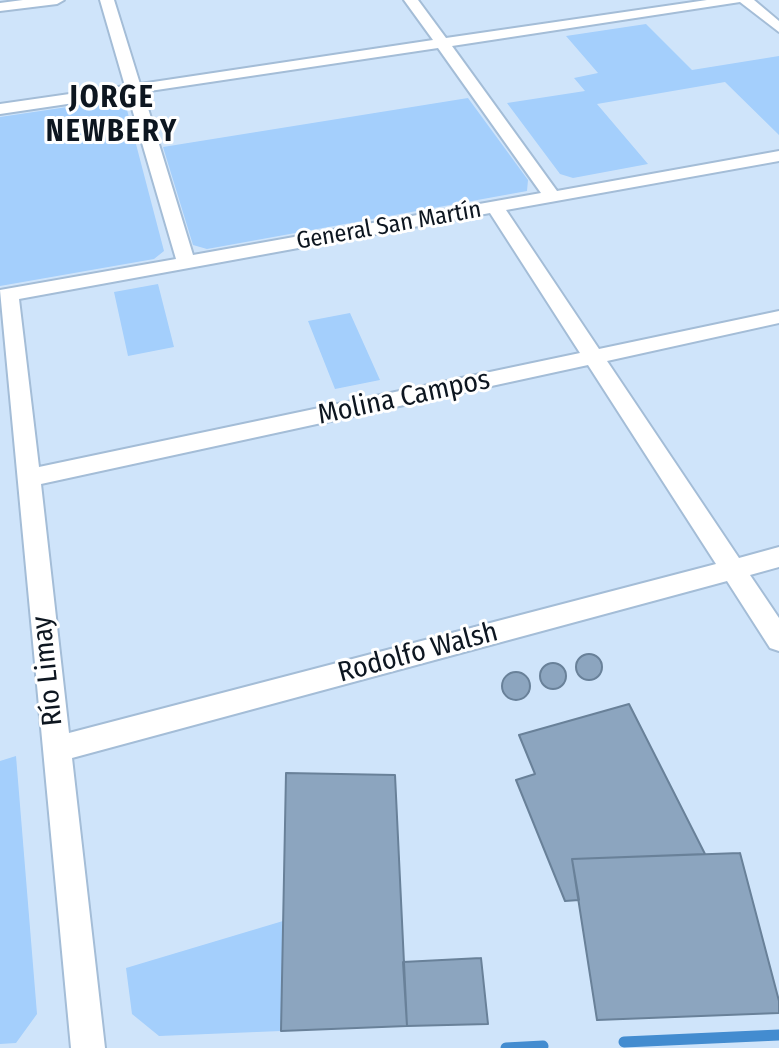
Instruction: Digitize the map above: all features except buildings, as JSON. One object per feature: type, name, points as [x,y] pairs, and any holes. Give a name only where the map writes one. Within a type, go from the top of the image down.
[{"type":"street","points":[[0,7],[57,0]]},
{"type":"street","points":[[107,0],[186,262]]},
{"type":"street","points":[[411,0],[552,196]]},
{"type":"street","points":[[0,109],[735,0]]},
{"type":"street","points":[[746,0],[779,28]]},
{"type":"street","name":"General San Martín","points":[[5,295],[779,156]]},
{"type":"street","points":[[495,207],[779,640]]},
{"type":"street","name":"Río Limay","points":[[5,295],[28,478],[88,1048]]},
{"type":"street","name":"Molina Campos","points":[[28,478],[779,317]]},
{"type":"street","name":"Rodolfo Walsh","points":[[56,749],[779,557]]},
{"type":"shaded area","points":[[646,24],[692,70],[779,56],[779,135],[725,82],[597,104],[648,164],[573,178],[560,174],[507,103],[585,91],[574,78],[598,73],[566,36]]},
{"type":"shaded area","points":[[468,98],[528,180],[527,191],[207,249],[193,245],[163,147]]},
{"type":"shaded area","points":[[119,101],[126,106],[164,251],[154,259],[0,286],[0,117]]},
{"type":"shaded area","points":[[158,284],[174,347],[128,356],[114,292]]},
{"type":"shaded area","points":[[350,313],[380,380],[335,389],[308,321]]},
{"type":"shaded area","points":[[16,756],[37,1014],[16,1043],[0,1044],[0,761]]},
{"type":"shaded area","points":[[283,921],[281,1031],[159,1036],[132,1014],[126,968]]},
{"type":"waterway","points":[[624,1042],[779,1035]]},
{"type":"waterway","points":[[506,1048],[543,1046]]},
{"type":"district","name":"JORGE NEWBERY","points":[[112,116]]}]
